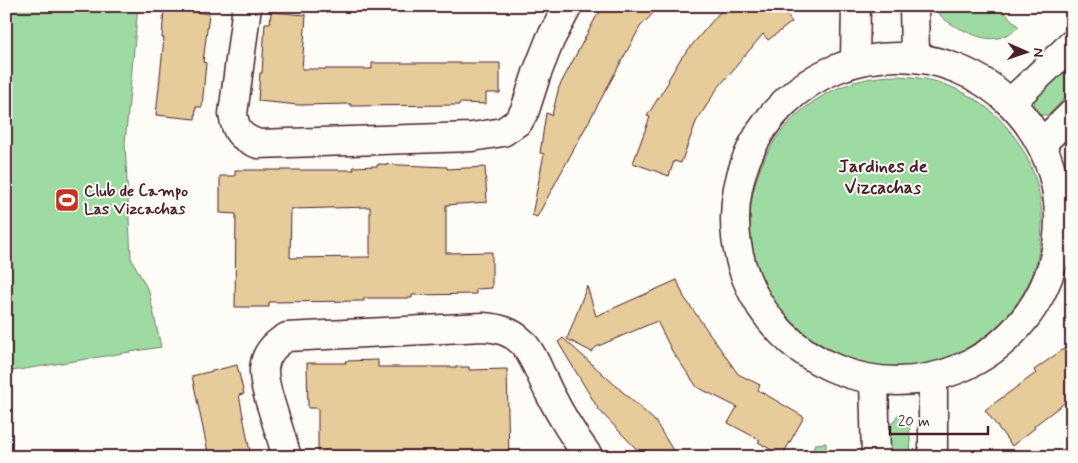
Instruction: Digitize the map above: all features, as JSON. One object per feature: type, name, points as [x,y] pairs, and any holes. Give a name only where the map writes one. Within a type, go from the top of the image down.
[{"type":"street","points":[[247,6],[233,114],[235,128],[244,138],[258,144],[472,137],[503,132],[519,121],[525,110],[550,40],[568,6]]},
{"type":"street","points":[[855,58],[856,6]]},
{"type":"street","points":[[914,6],[915,56]]},
{"type":"street","points":[[1011,102],[1072,44]]},
{"type":"street","points":[[884,55],[915,56],[971,73],[1011,102],[1042,144],[1058,190],[1059,240],[1045,288],[1017,330],[979,361],[932,379],[874,381],[819,363],[775,327],[745,278],[734,221],[744,164],[772,114],[816,78],[834,66],[855,58],[884,55]]},
{"type":"street","points":[[1042,144],[1072,114]]},
{"type":"street","points":[[287,457],[264,380],[264,364],[269,351],[277,342],[287,337],[483,327],[498,328],[511,333],[523,343],[532,356],[550,395],[574,436],[589,457]]},
{"type":"street","points":[[932,379],[933,457]]},
{"type":"street","points":[[874,381],[876,457]]},
{"type":"green space","name":"Club de Campo Las Vizcachas","points":[[6,6],[138,6],[125,143],[131,258],[149,292],[161,347],[6,372]]},
{"type":"green space","points":[[939,6],[998,6],[1019,27],[1005,36],[992,39],[985,38],[971,34],[945,20],[940,15]]},
{"type":"green space","points":[[1072,61],[1072,90],[1049,115],[1039,115],[1035,110],[1034,99]]},
{"type":"green space","points":[[896,76],[924,79],[952,87],[977,101],[999,119],[1017,141],[1031,166],[1039,194],[1042,222],[1039,250],[1031,278],[1017,303],[999,325],[977,343],[952,357],[924,365],[896,368],[868,365],[840,357],[815,343],[793,325],[775,303],[761,278],[753,250],[750,222],[753,194],[761,166],[775,141],[793,119],[815,101],[840,87],[868,79]]},
{"type":"green space","points":[[899,413],[909,421],[911,457],[891,457],[890,427]]},
{"type":"green space","points":[[826,443],[826,457],[810,457],[815,444]]},
{"type":"building","points":[[606,6],[660,6],[640,27],[537,217],[532,215],[544,154],[540,153],[546,113],[552,115],[559,87],[596,17]]},
{"type":"building","points":[[725,6],[787,6],[784,11],[792,22],[768,40],[763,34],[717,89],[696,122],[681,163],[674,161],[669,176],[633,163],[650,117],[647,116],[668,80],[681,58]]},
{"type":"building","points":[[164,8],[209,14],[203,62],[206,63],[202,107],[196,107],[195,119],[156,115],[164,38],[162,38]]},
{"type":"building","points":[[271,12],[306,15],[302,69],[372,69],[372,63],[500,63],[500,93],[486,93],[486,104],[459,103],[459,105],[299,105],[258,101],[265,23],[270,23]]},
{"type":"building","points":[[378,164],[447,167],[447,169],[485,167],[487,202],[446,205],[446,253],[492,252],[492,288],[476,289],[476,294],[412,295],[412,298],[364,298],[364,301],[269,302],[269,307],[235,307],[236,214],[220,213],[220,176],[235,176],[235,170],[354,170],[353,167],[378,166]],"holes":[[[370,207],[370,257],[290,258],[291,209]]]},
{"type":"building","points":[[677,280],[684,297],[738,374],[760,385],[758,390],[804,417],[782,456],[758,442],[760,440],[728,423],[737,407],[697,387],[672,351],[657,321],[596,347],[592,352],[567,339],[587,286],[596,316]]},
{"type":"building","points":[[563,338],[655,421],[677,457],[644,457],[599,410],[558,342]]},
{"type":"building","points":[[1072,343],[1072,397],[1034,426],[1035,428],[1012,446],[985,410],[1036,373],[1034,370]]},
{"type":"building","points":[[378,360],[378,367],[469,367],[469,370],[507,369],[509,457],[318,457],[318,408],[308,408],[307,363],[346,363],[345,361]]},
{"type":"building","points":[[237,365],[244,394],[239,395],[251,457],[209,457],[192,376]]},
{"type":"place","name":"Club de Campo Las Vizcachas","points":[[67,200]]},
{"type":"district","name":"Jardines de Vizcachas","points":[[883,177]]}]
